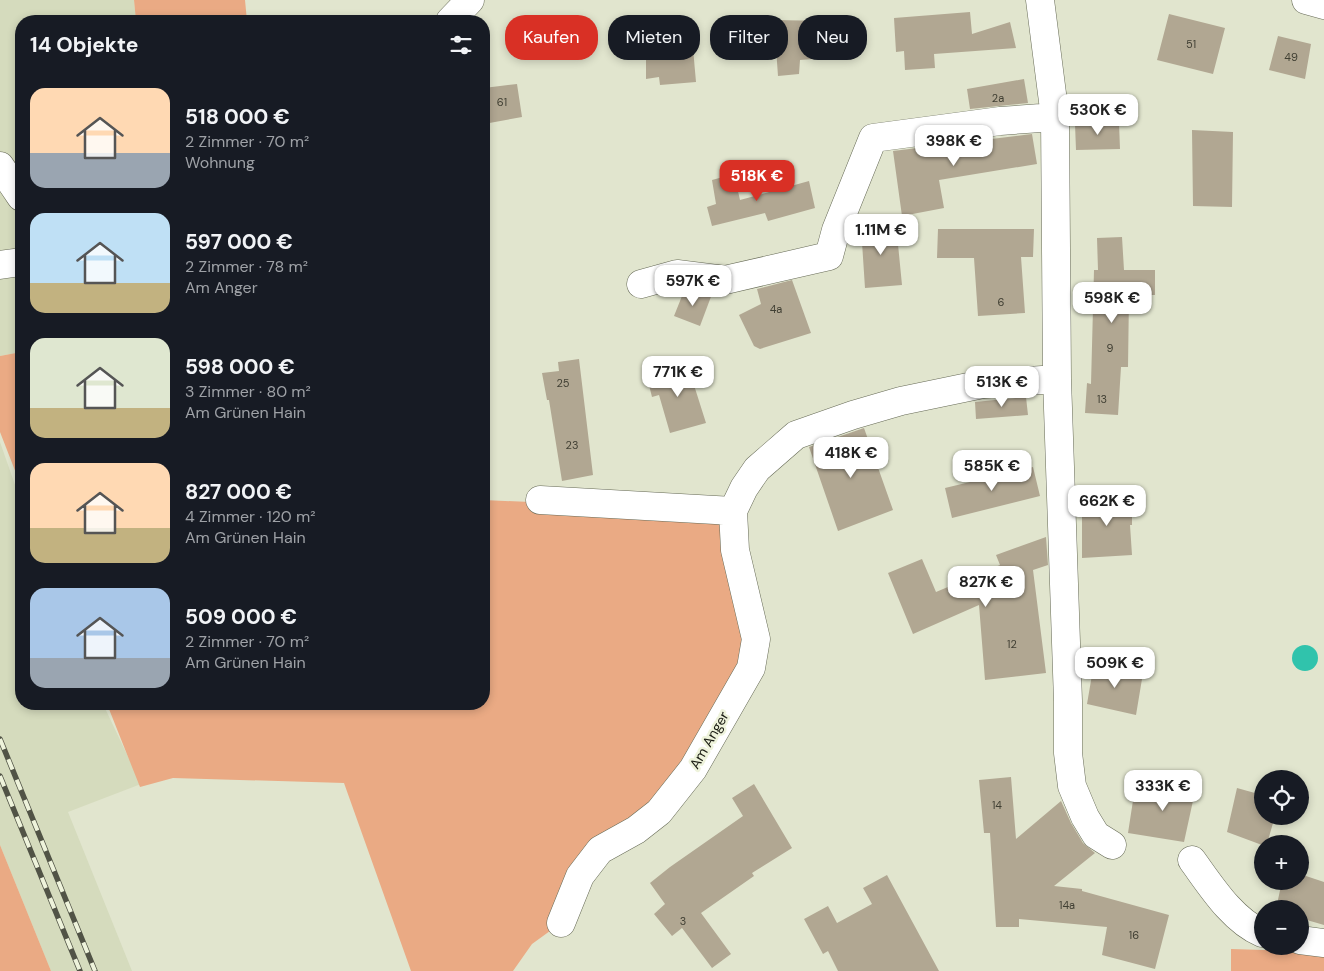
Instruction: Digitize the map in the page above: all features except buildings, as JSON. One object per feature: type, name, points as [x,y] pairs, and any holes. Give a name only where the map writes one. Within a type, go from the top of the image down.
[{"type":"street","points":[[456,15],[470,0]]},
{"type":"street","points":[[1040,0],[1055,117],[1057,379],[1068,701],[1068,753],[1072,786],[1096,835],[1112,844]]},
{"type":"street","points":[[1306,0],[1324,5]]},
{"type":"street","points":[[641,284],[677,274],[725,280],[829,256],[836,230],[873,138],[1000,121],[1055,117]]},
{"type":"street","points":[[0,166],[15,188]]},
{"type":"street","points":[[0,265],[15,263]]},
{"type":"street","name":"Am Anger","points":[[561,923],[580,876],[600,850],[636,830],[659,812],[693,769],[751,668],[756,640],[736,550],[733,511],[744,488],[757,469],[796,435],[853,415],[937,393],[983,384],[1057,379]]},
{"type":"street","points":[[540,500],[733,511]]},
{"type":"street","points":[[1192,860],[1224,902],[1244,923],[1254,929]]},
{"type":"street","points":[[1309,941],[1324,943]]},
{"type":"shaded area","points":[[0,0],[134,0],[135,15],[15,15],[15,353],[0,356]]},
{"type":"shaded area","points":[[134,0],[245,0],[246,15],[135,15]]},
{"type":"shaded area","points":[[15,353],[15,471],[0,432],[0,356]]},
{"type":"shaded area","points":[[0,442],[15,485],[15,710],[106,710],[141,784],[68,812],[132,971],[51,971],[0,845]]},
{"type":"shaded area","points":[[490,500],[733,511],[745,624],[742,665],[693,769],[600,850],[561,923],[532,944],[513,971],[411,971],[344,783],[173,778],[140,787],[109,710],[490,710]]},
{"type":"shaded area","points":[[0,845],[51,971],[0,971]]},
{"type":"shaded area","points":[[1231,949],[1254,950],[1254,955],[1309,955],[1309,952],[1324,952],[1324,971],[1231,971]]},
{"type":"water","points":[[1305,645],[1314,649],[1318,658],[1314,667],[1305,671],[1296,667],[1292,658],[1296,649]]},
{"type":"railway","points":[[0,739],[95,971]]},
{"type":"railway","points":[[0,776],[80,971]]}]
